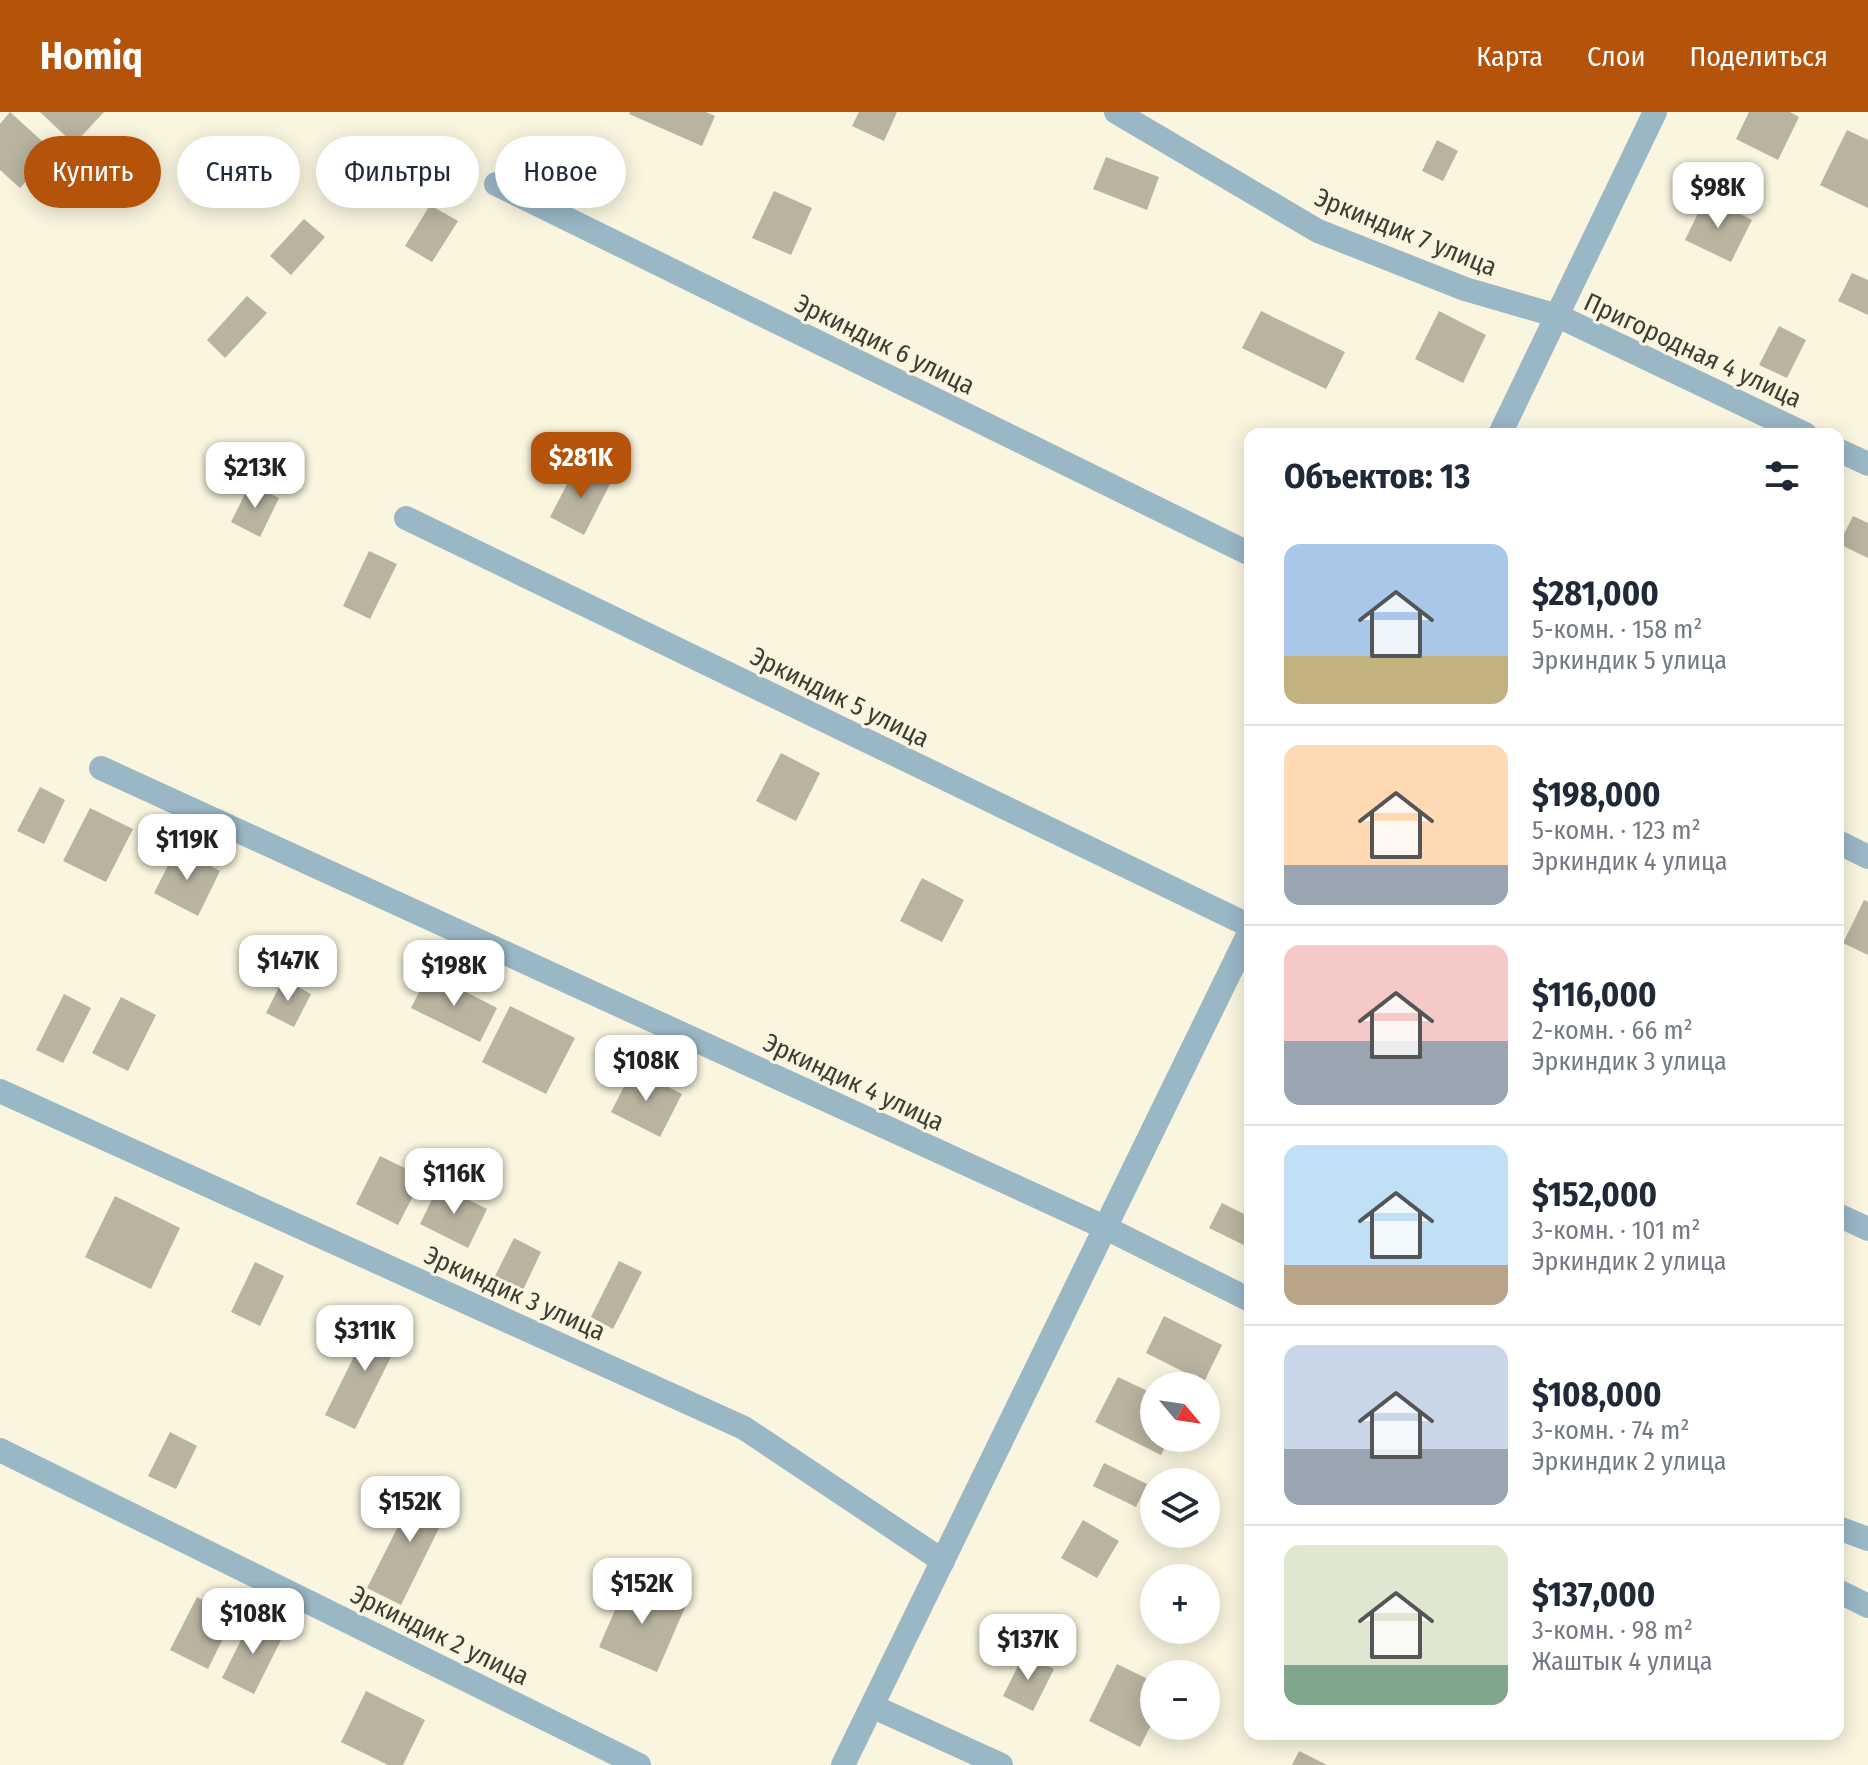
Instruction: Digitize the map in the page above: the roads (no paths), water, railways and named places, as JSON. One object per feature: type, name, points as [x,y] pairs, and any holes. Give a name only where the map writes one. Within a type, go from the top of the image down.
[{"type":"street","name":"Эркиндик 7 улица","points":[[1116,112],[1318,231],[1465,289],[1558,316]]},
{"type":"street","points":[[1503,428],[1655,112]]},
{"type":"street","name":"Эркиндик 6 улица","points":[[545,208],[1244,551]]},
{"type":"street","name":"Пригородная 4 улица","points":[[1558,316],[1792,428]]},
{"type":"street","points":[[1844,453],[1868,464]]},
{"type":"street","name":"Эркиндик 5 улица","points":[[406,518],[1244,926]]},
{"type":"street","name":"Эркиндик 4 улица","points":[[101,768],[1104,1227],[1244,1297]]},
{"type":"street","points":[[1844,845],[1868,857]]},
{"type":"street","points":[[843,1765],[874,1707],[1244,941]]},
{"type":"street","name":"Эркиндик 3 улица","points":[[0,1091],[744,1428],[943,1561]]},
{"type":"street","points":[[1844,1218],[1868,1229]]},
{"type":"street","name":"Эркиндик 2 улица","points":[[0,1450],[639,1765]]},
{"type":"street","points":[[1844,1530],[1868,1539]]},
{"type":"street","points":[[1844,1594],[1868,1606]]},
{"type":"street","points":[[874,1707],[1001,1765]]}]
